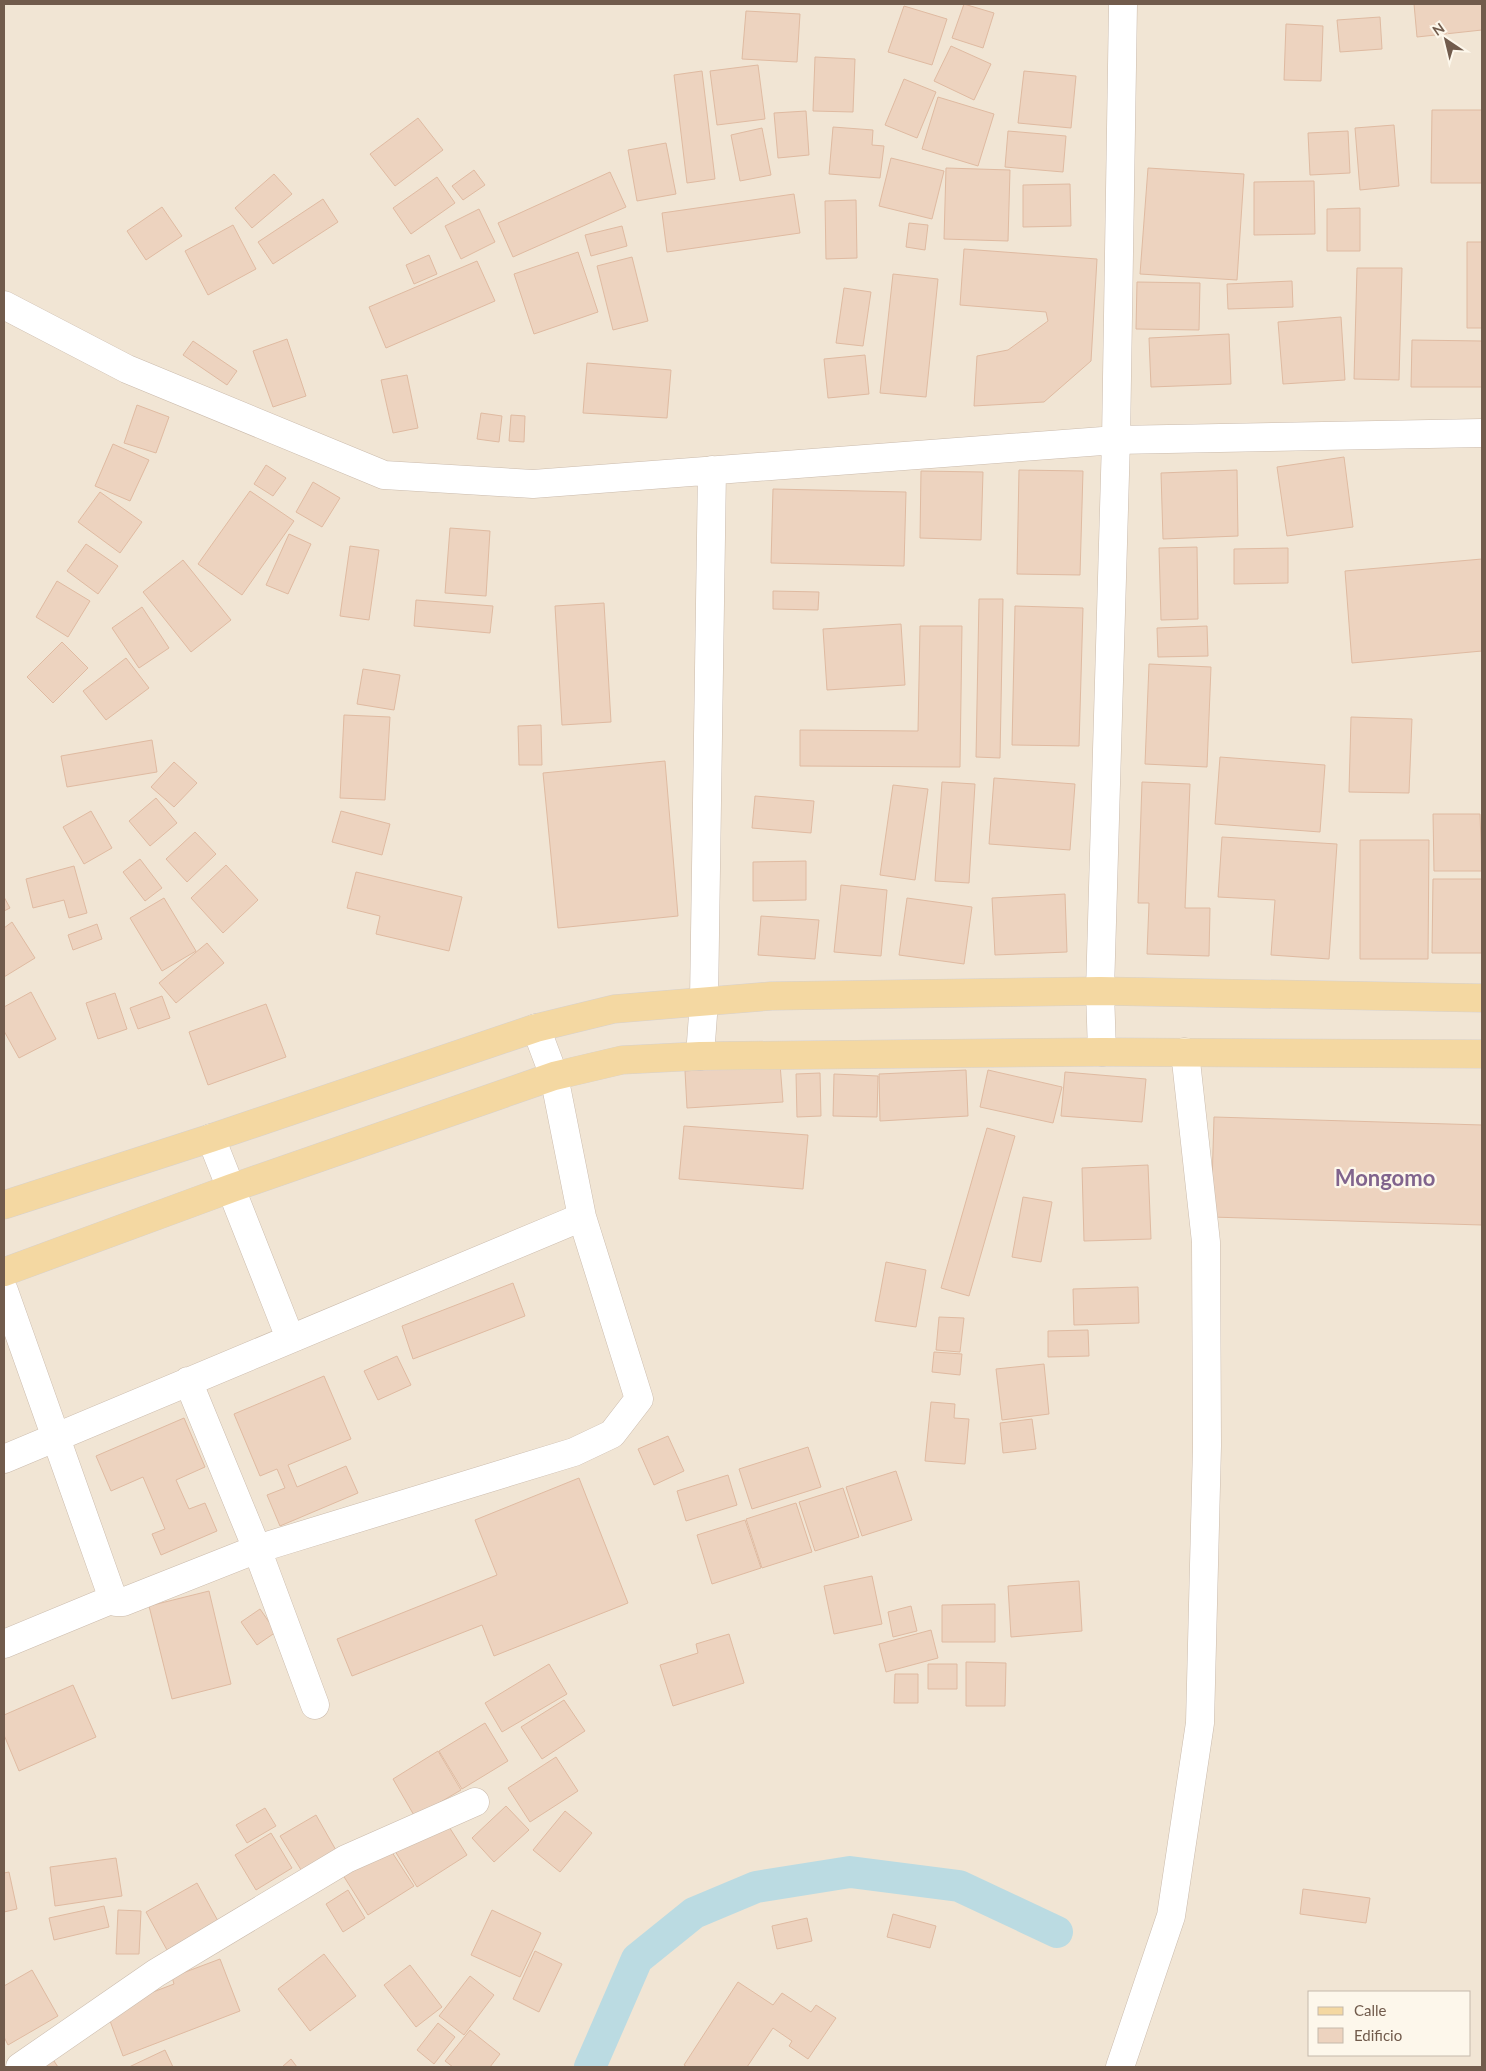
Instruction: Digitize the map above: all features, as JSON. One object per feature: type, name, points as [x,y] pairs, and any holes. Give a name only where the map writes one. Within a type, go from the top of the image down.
[{"type":"main road","points":[[4,1205],[212,1138],[536,1028],[614,1009],[771,996],[1100,990],[1482,998]]},
{"type":"main road","points":[[4,1272],[232,1188],[554,1076],[622,1060],[700,1056],[1102,1052],[1482,1054]]},
{"type":"street","points":[[1102,1052],[1100,990],[1116,440],[1123,4]]},
{"type":"street","points":[[4,305],[127,369],[384,475],[532,484],[1116,440],[1482,433]]},
{"type":"street","points":[[700,1056],[704,1001],[712,470]]},
{"type":"street","points":[[4,1291],[113,1599],[116,1602],[123,1602],[257,1549],[574,1452],[612,1434],[639,1399],[582,1217],[554,1076],[536,1028]]},
{"type":"street","points":[[1120,2067],[1171,1916],[1200,1724],[1207,1446],[1206,1242],[1185,1052]]},
{"type":"street","points":[[212,1138],[290,1338]]},
{"type":"street","points":[[4,1459],[582,1217]]},
{"type":"street","points":[[188,1381],[257,1549],[316,1705]]},
{"type":"street","points":[[4,1644],[113,1599]]},
{"type":"street","points":[[20,2067],[156,1974],[346,1859],[475,1802]]},
{"type":"shaded area","points":[[4,4],[1482,4],[1482,2067],[4,2067]]},
{"type":"building","points":[[964,4],[994,13],[983,48],[952,38]]},
{"type":"building","points":[[1414,4],[1482,4],[1482,30],[1417,37]]},
{"type":"building","points":[[904,6],[947,19],[932,65],[888,52]]},
{"type":"building","points":[[746,11],[800,14],[797,62],[742,59]]},
{"type":"building","points":[[1380,17],[1382,49],[1340,52],[1337,20]]},
{"type":"building","points":[[1286,24],[1323,26],[1321,81],[1284,80]]},
{"type":"building","points":[[951,46],[991,64],[974,100],[934,81]]},
{"type":"building","points":[[815,57],[855,59],[853,112],[813,111]]},
{"type":"building","points":[[758,65],[765,119],[717,125],[710,71]]},
{"type":"building","points":[[702,71],[715,179],[687,183],[674,75]]},
{"type":"building","points":[[1024,71],[1076,76],[1071,128],[1018,123]]},
{"type":"building","points":[[904,79],[936,92],[917,138],[885,125]]},
{"type":"building","points":[[938,97],[994,114],[978,166],[922,149]]},
{"type":"building","points":[[1432,110],[1482,110],[1482,183],[1431,183]]},
{"type":"building","points":[[806,111],[809,155],[778,158],[774,113]]},
{"type":"building","points":[[418,118],[443,150],[395,186],[370,154]]},
{"type":"building","points":[[1394,125],[1399,186],[1360,190],[1355,128]]},
{"type":"building","points":[[833,127],[873,130],[872,145],[884,146],[880,178],[829,174]]},
{"type":"building","points":[[762,128],[771,175],[740,181],[731,135]]},
{"type":"building","points":[[1008,131],[1066,136],[1063,172],[1005,167]]},
{"type":"building","points":[[1348,131],[1350,173],[1310,175],[1308,133]]},
{"type":"building","points":[[666,143],[676,194],[637,201],[628,150]]},
{"type":"building","points":[[891,158],[944,171],[932,219],[879,206]]},
{"type":"building","points":[[946,168],[1010,170],[1008,241],[944,239]]},
{"type":"building","points":[[1148,168],[1244,174],[1237,280],[1140,274]]},
{"type":"building","points":[[474,170],[485,185],[463,200],[452,186]]},
{"type":"building","points":[[610,172],[626,207],[513,257],[498,223]]},
{"type":"building","points":[[274,174],[292,194],[252,228],[235,208]]},
{"type":"building","points":[[437,177],[455,203],[411,234],[393,208]]},
{"type":"building","points":[[1314,181],[1315,234],[1254,235],[1254,182]]},
{"type":"building","points":[[1070,184],[1071,226],[1023,227],[1023,185]]},
{"type":"building","points":[[794,194],[800,233],[667,252],[662,213]]},
{"type":"building","points":[[323,199],[338,222],[273,264],[258,242]]},
{"type":"building","points":[[856,200],[857,258],[826,259],[825,201]]},
{"type":"building","points":[[162,207],[182,236],[146,260],[127,231]]},
{"type":"building","points":[[1360,208],[1360,251],[1327,251],[1327,209]]},
{"type":"building","points":[[479,209],[495,242],[461,259],[445,226]]},
{"type":"building","points":[[909,223],[928,225],[925,250],[906,247]]},
{"type":"building","points":[[233,225],[256,269],[208,295],[185,251]]},
{"type":"building","points":[[622,226],[627,246],[591,256],[585,235]]},
{"type":"building","points":[[1467,242],[1482,242],[1482,328],[1467,328]]},
{"type":"building","points":[[964,249],[1097,259],[1091,361],[1044,402],[974,406],[977,356],[1008,350],[1048,321],[1046,312],[960,305]]},
{"type":"building","points":[[578,252],[598,312],[534,334],[514,274]]},
{"type":"building","points":[[429,255],[437,274],[414,284],[406,265]]},
{"type":"building","points":[[632,257],[648,321],[613,330],[597,266]]},
{"type":"building","points":[[477,261],[495,301],[386,348],[369,307]]},
{"type":"building","points":[[1357,268],[1402,268],[1399,380],[1354,379]]},
{"type":"building","points":[[893,274],[938,279],[926,397],[880,393]]},
{"type":"building","points":[[1292,281],[1293,307],[1228,309],[1227,284]]},
{"type":"building","points":[[1137,282],[1200,283],[1199,330],[1136,329]]},
{"type":"building","points":[[844,288],[871,292],[863,346],[836,343]]},
{"type":"building","points":[[1341,317],[1345,380],[1283,384],[1278,322]]},
{"type":"building","points":[[1229,334],[1231,384],[1151,387],[1149,338]]},
{"type":"building","points":[[287,339],[306,396],[273,407],[253,351]]},
{"type":"building","points":[[1412,340],[1482,341],[1482,387],[1411,387]]},
{"type":"building","points":[[193,341],[237,371],[227,385],[183,355]]},
{"type":"building","points":[[865,355],[869,394],[828,398],[824,359]]},
{"type":"building","points":[[587,363],[671,370],[667,418],[583,413]]},
{"type":"building","points":[[407,375],[418,428],[393,433],[381,380]]},
{"type":"building","points":[[137,405],[169,417],[156,453],[124,443]]},
{"type":"building","points":[[481,413],[502,416],[499,442],[477,439]]},
{"type":"building","points":[[511,415],[525,416],[524,442],[509,441]]},
{"type":"building","points":[[113,444],[149,460],[130,501],[95,486]]},
{"type":"building","points":[[1344,457],[1353,527],[1287,536],[1277,467]]},
{"type":"building","points":[[266,465],[286,478],[273,496],[254,484]]},
{"type":"building","points":[[1019,470],[1083,471],[1080,575],[1017,574]]},
{"type":"building","points":[[1237,470],[1238,536],[1163,539],[1161,473]]},
{"type":"building","points":[[921,471],[983,472],[981,540],[920,538]]},
{"type":"building","points":[[313,482],[340,498],[322,527],[296,512]]},
{"type":"building","points":[[773,489],[906,492],[904,566],[771,563]]},
{"type":"building","points":[[250,491],[294,521],[242,595],[198,564]]},
{"type":"building","points":[[100,492],[142,522],[120,553],[78,522]]},
{"type":"building","points":[[450,528],[490,531],[486,596],[445,593]]},
{"type":"building","points":[[289,534],[311,544],[288,594],[266,585]]},
{"type":"building","points":[[86,544],[118,566],[98,594],[67,571]]},
{"type":"building","points":[[350,546],[379,550],[369,620],[340,616]]},
{"type":"building","points":[[1197,547],[1198,619],[1161,620],[1159,548]]},
{"type":"building","points":[[1288,548],[1288,583],[1234,584],[1234,549]]},
{"type":"building","points":[[1482,559],[1482,651],[1352,663],[1345,571]]},
{"type":"building","points":[[183,560],[231,620],[191,652],[143,592]]},
{"type":"building","points":[[57,581],[90,601],[68,637],[36,617]]},
{"type":"building","points":[[773,591],[819,592],[818,610],[773,609]]},
{"type":"building","points":[[979,599],[1003,599],[1000,758],[976,757]]},
{"type":"building","points":[[416,600],[493,606],[490,633],[414,626]]},
{"type":"building","points":[[604,603],[611,722],[562,725],[555,606]]},
{"type":"building","points":[[1015,606],[1083,608],[1079,746],[1012,745]]},
{"type":"building","points":[[142,607],[169,648],[139,668],[112,628]]},
{"type":"building","points":[[901,624],[905,685],[827,690],[823,629]]},
{"type":"building","points":[[920,626],[962,626],[960,767],[800,766],[800,730],[918,731]]},
{"type":"building","points":[[1207,626],[1208,656],[1158,657],[1157,628]]},
{"type":"building","points":[[62,642],[88,668],[53,703],[27,677]]},
{"type":"building","points":[[126,658],[149,688],[106,720],[83,691]]},
{"type":"building","points":[[1149,664],[1211,667],[1207,767],[1145,764]]},
{"type":"building","points":[[363,669],[400,675],[394,710],[357,704]]},
{"type":"building","points":[[344,715],[390,717],[385,800],[340,798]]},
{"type":"building","points":[[1351,717],[1412,719],[1409,793],[1349,792]]},
{"type":"building","points":[[541,725],[542,765],[519,765],[518,726]]},
{"type":"building","points":[[152,740],[157,772],[67,787],[61,756]]},
{"type":"building","points":[[1220,757],[1325,765],[1320,832],[1215,824]]},
{"type":"building","points":[[665,761],[678,916],[558,928],[543,773]]},
{"type":"building","points":[[174,762],[197,783],[174,807],[151,787]]},
{"type":"building","points":[[994,778],[1075,784],[1070,850],[989,844]]},
{"type":"building","points":[[942,782],[975,784],[969,883],[935,881]]},
{"type":"building","points":[[1142,782],[1190,784],[1185,908],[1210,908],[1209,956],[1147,954],[1149,903],[1138,903]]},
{"type":"building","points":[[893,785],[928,789],[915,880],[880,875]]},
{"type":"building","points":[[755,796],[814,801],[811,833],[752,828]]},
{"type":"building","points":[[156,798],[177,823],[150,846],[129,821]]},
{"type":"building","points":[[91,811],[112,848],[84,864],[63,827]]},
{"type":"building","points":[[341,811],[390,824],[382,855],[332,842]]},
{"type":"building","points":[[1433,814],[1480,814],[1482,871],[1434,871]]},
{"type":"building","points":[[195,832],[216,854],[187,882],[166,859]]},
{"type":"building","points":[[1222,837],[1337,844],[1329,959],[1271,955],[1275,900],[1218,897]]},
{"type":"building","points":[[1360,840],[1429,840],[1428,959],[1360,959]]},
{"type":"building","points":[[140,859],[162,888],[145,901],[123,872]]},
{"type":"building","points":[[806,861],[806,900],[753,901],[753,862]]},
{"type":"building","points":[[226,865],[258,900],[223,933],[191,898]]},
{"type":"building","points":[[74,866],[87,913],[69,918],[64,900],[33,908],[26,879]]},
{"type":"building","points":[[356,872],[462,897],[449,951],[376,934],[380,916],[347,908]]},
{"type":"building","points":[[1433,879],[1482,879],[1482,953],[1432,953]]},
{"type":"building","points":[[841,885],[887,890],[881,956],[834,952]]},
{"type":"building","points":[[1065,894],[1067,952],[995,955],[992,898]]},
{"type":"building","points":[[4,897],[10,908],[4,911]]},
{"type":"building","points":[[164,898],[196,951],[162,971],[130,918]]},
{"type":"building","points":[[907,898],[972,907],[964,964],[899,955]]},
{"type":"building","points":[[761,916],[819,920],[815,959],[758,955]]},
{"type":"building","points":[[12,922],[35,958],[4,977],[4,928]]},
{"type":"building","points":[[97,924],[102,939],[73,950],[68,935]]},
{"type":"building","points":[[207,943],[224,963],[176,1003],[159,983]]},
{"type":"building","points":[[31,992],[56,1039],[19,1058],[4,1031],[4,1007]]},
{"type":"building","points":[[115,993],[127,1029],[98,1039],[86,1003]]},
{"type":"building","points":[[162,996],[170,1018],[138,1029],[130,1008]]},
{"type":"building","points":[[266,1004],[286,1057],[208,1085],[189,1032]]},
{"type":"building","points":[[780,1064],[783,1102],[687,1108],[685,1071]]},
{"type":"building","points":[[966,1070],[968,1116],[880,1121],[879,1074]]},
{"type":"building","points":[[988,1070],[1062,1087],[1053,1123],[980,1107]]},
{"type":"building","points":[[1065,1072],[1146,1079],[1142,1122],[1061,1116]]},
{"type":"building","points":[[820,1073],[821,1116],[797,1117],[796,1074]]},
{"type":"building","points":[[834,1074],[878,1076],[877,1117],[833,1116]]},
{"type":"building","points":[[1214,1117],[1482,1125],[1482,1225],[1211,1217]]},
{"type":"building","points":[[684,1126],[808,1135],[803,1189],[679,1179]]},
{"type":"building","points":[[987,1128],[1015,1136],[969,1296],[941,1288]]},
{"type":"building","points":[[1148,1165],[1151,1239],[1084,1241],[1082,1168]]},
{"type":"building","points":[[1023,1197],[1052,1202],[1041,1262],[1012,1257]]},
{"type":"building","points":[[886,1262],[926,1270],[916,1327],[875,1321]]},
{"type":"building","points":[[513,1283],[525,1316],[413,1359],[402,1326]]},
{"type":"building","points":[[1138,1287],[1139,1323],[1074,1325],[1073,1289]]},
{"type":"building","points":[[939,1317],[964,1318],[960,1352],[936,1350]]},
{"type":"building","points":[[1088,1330],[1089,1356],[1048,1357],[1048,1331]]},
{"type":"building","points":[[934,1352],[962,1354],[960,1375],[932,1372]]},
{"type":"building","points":[[397,1356],[411,1385],[378,1400],[364,1371]]},
{"type":"building","points":[[1044,1364],[1049,1414],[1002,1420],[996,1369]]},
{"type":"building","points":[[324,1376],[351,1439],[288,1465],[297,1487],[346,1466],[358,1493],[280,1526],[267,1495],[285,1488],[277,1469],[260,1476],[234,1414]]},
{"type":"building","points":[[931,1402],[955,1404],[954,1418],[969,1419],[965,1464],[925,1461]]},
{"type":"building","points":[[184,1418],[205,1467],[176,1480],[189,1509],[205,1503],[217,1531],[161,1555],[152,1534],[165,1529],[143,1477],[111,1491],[96,1456]]},
{"type":"building","points":[[1032,1419],[1036,1449],[1003,1453],[1000,1423]]},
{"type":"building","points":[[668,1436],[684,1471],[654,1485],[638,1449]]},
{"type":"building","points":[[808,1447],[821,1487],[752,1509],[739,1469]]},
{"type":"building","points":[[896,1471],[912,1520],[862,1536],[846,1487]]},
{"type":"building","points":[[728,1475],[737,1505],[686,1521],[677,1491]]},
{"type":"building","points":[[579,1478],[628,1603],[494,1656],[482,1625],[352,1676],[337,1639],[497,1575],[475,1520]]},
{"type":"building","points":[[843,1488],[859,1537],[815,1551],[799,1502]]},
{"type":"building","points":[[796,1503],[812,1552],[762,1568],[746,1519]]},
{"type":"building","points":[[745,1520],[761,1568],[712,1584],[697,1535]]},
{"type":"building","points":[[872,1576],[882,1624],[834,1634],[824,1586]]},
{"type":"building","points":[[1079,1581],[1082,1631],[1011,1637],[1008,1586]]},
{"type":"building","points":[[209,1591],[231,1684],[172,1699],[149,1606]]},
{"type":"building","points":[[995,1604],[995,1642],[942,1642],[942,1605]]},
{"type":"building","points":[[911,1606],[917,1631],[893,1637],[888,1612]]},
{"type":"building","points":[[260,1609],[276,1632],[257,1645],[241,1622]]},
{"type":"building","points":[[931,1630],[938,1658],[886,1672],[879,1644]]},
{"type":"building","points":[[729,1634],[744,1683],[673,1706],[660,1665],[698,1653],[696,1644]]},
{"type":"building","points":[[966,1662],[1006,1663],[1005,1706],[966,1706]]},
{"type":"building","points":[[549,1664],[567,1694],[502,1732],[485,1703]]},
{"type":"building","points":[[928,1664],[957,1664],[957,1689],[928,1689]]},
{"type":"building","points":[[895,1674],[918,1674],[918,1703],[894,1703]]},
{"type":"building","points":[[73,1685],[96,1737],[19,1771],[4,1735],[4,1715]]},
{"type":"building","points":[[564,1700],[585,1731],[542,1759],[521,1727]]},
{"type":"building","points":[[485,1723],[508,1761],[462,1789],[439,1751]]},
{"type":"building","points":[[438,1751],[461,1790],[415,1817],[393,1779]]},
{"type":"building","points":[[556,1757],[578,1791],[530,1822],[508,1788]]},
{"type":"building","points":[[506,1806],[529,1830],[494,1862],[472,1838]]},
{"type":"building","points":[[265,1808],[276,1826],[247,1843],[236,1825]]},
{"type":"building","points":[[565,1811],[592,1833],[560,1872],[533,1850]]},
{"type":"building","points":[[316,1815],[337,1852],[303,1873],[280,1836]]},
{"type":"building","points":[[444,1819],[467,1855],[417,1887],[395,1851]]},
{"type":"building","points":[[271,1833],[292,1868],[256,1890],[235,1855]]},
{"type":"building","points":[[386,1843],[414,1886],[368,1915],[341,1872]]},
{"type":"building","points":[[116,1858],[122,1896],[55,1906],[50,1867]]},
{"type":"building","points":[[9,1872],[17,1909],[4,1912],[4,1873]]},
{"type":"building","points":[[197,1883],[218,1921],[167,1950],[146,1912]]},
{"type":"building","points":[[1303,1889],[1370,1898],[1366,1923],[1300,1914]]},
{"type":"building","points":[[348,1890],[365,1918],[343,1932],[326,1904]]},
{"type":"building","points":[[104,1906],[109,1927],[54,1940],[49,1918]]},
{"type":"building","points":[[118,1910],[141,1911],[139,1954],[116,1954]]},
{"type":"building","points":[[492,1910],[541,1933],[520,1977],[471,1955]]},
{"type":"building","points":[[893,1914],[936,1926],[930,1948],[887,1937]]},
{"type":"building","points":[[807,1918],[812,1941],[777,1949],[772,1926]]},
{"type":"building","points":[[535,1951],[562,1964],[539,2012],[513,1999]]},
{"type":"building","points":[[324,1954],[356,1996],[310,2031],[278,1989]]},
{"type":"building","points":[[220,1959],[240,2011],[123,2056],[106,2010],[174,1984],[172,1977]]},
{"type":"building","points":[[410,1965],[442,2007],[416,2027],[384,1985]]},
{"type":"building","points":[[32,1970],[58,2016],[8,2045],[4,2037],[4,1986]]},
{"type":"building","points":[[470,1976],[494,1995],[464,2035],[439,2016]]},
{"type":"building","points":[[738,1982],[773,2005],[782,1993],[811,2012],[816,2005],[836,2018],[808,2059],[789,2046],[792,2041],[773,2028],[747,2067],[687,2067],[684,2065]]},
{"type":"building","points":[[438,2023],[455,2037],[434,2064],[417,2050]]},
{"type":"building","points":[[470,2030],[500,2054],[490,2067],[453,2067],[445,2061]]},
{"type":"building","points":[[165,2050],[173,2067],[129,2067]]},
{"type":"building","points":[[50,2055],[58,2067],[33,2067]]},
{"type":"building","points":[[291,2059],[297,2067],[282,2067]]},
{"type":"waterway","points":[[590,2067],[637,1959],[694,1913],[756,1887],[850,1872],[959,1886],[1057,1932]]},
{"type":"district","name":"Mongomo","points":[[1385,1177]]}]
